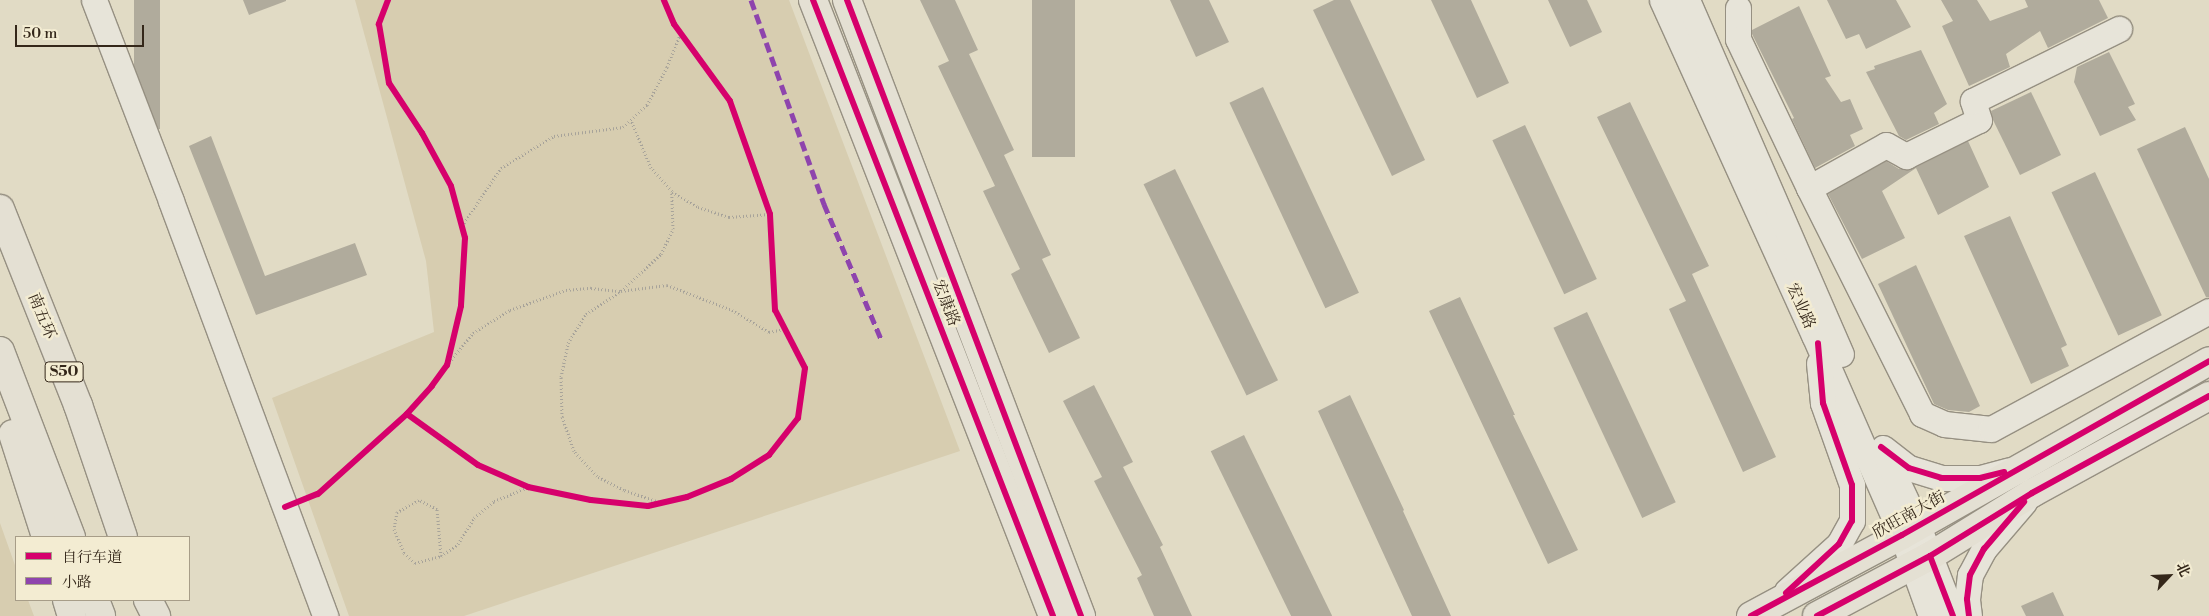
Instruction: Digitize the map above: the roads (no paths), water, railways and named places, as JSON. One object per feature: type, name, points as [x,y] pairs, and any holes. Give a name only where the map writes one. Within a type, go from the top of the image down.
[{"type":"main road","name":"宏康路","points":[[813,0],[1053,616]]},
{"type":"main road","name":"宏康路","points":[[847,0],[1081,616]]},
{"type":"main road","name":"南五环","points":[[0,209],[78,405],[123,536]]},
{"type":"main road","points":[[0,351],[71,536]]},
{"type":"main road","name":"欣旺南大街","points":[[1751,616],[1910,531],[2209,361]]},
{"type":"main road","points":[[0,394],[46,536]]},
{"type":"main road","points":[[1817,616],[1921,560],[2032,493],[2209,396]]},
{"type":"main road","points":[[67,601],[72,616]]},
{"type":"main road","points":[[95,601],[101,616]]},
{"type":"main road","points":[[146,601],[151,616]]},
{"type":"main road","points":[[147,601],[156,616]]},
{"type":"street","points":[[94,0],[171,200],[325,616]]},
{"type":"street","name":"宏业路","points":[[1662,0],[1821,336],[1910,531]]},
{"type":"street","name":"宏业路","points":[[1687,0],[1821,336],[1881,447],[1921,560],[1953,616]]},
{"type":"street","points":[[1742,3],[1738,39],[1809,188],[1922,414],[1944,424],[1991,428],[2209,311]]},
{"type":"street","points":[[1809,188],[1886,145],[1906,156],[1979,120],[1973,101],[2119,29]]},
{"type":"street","points":[[1776,603],[1839,544],[1852,521],[1852,485],[1823,403],[1821,336]]},
{"type":"street","points":[[1881,447],[1909,468],[1941,478],[1980,478],[2021,467]]},
{"type":"street","points":[[1969,616],[1967,599],[1970,574],[1984,548],[2032,493]]},
{"type":"street","name":"宏业路","points":[[1921,560],[1930,616]]}]
